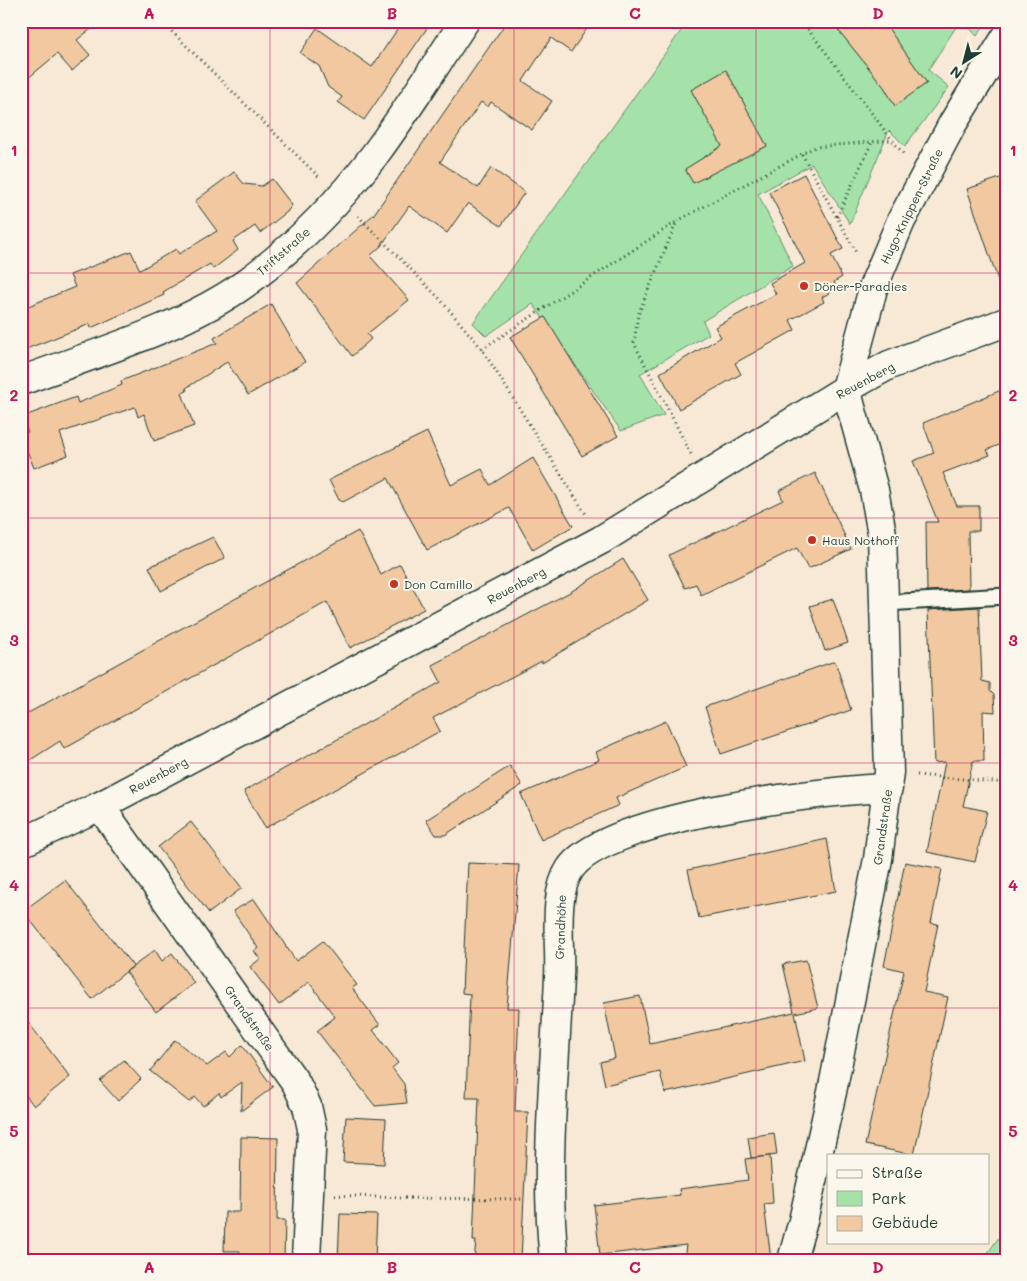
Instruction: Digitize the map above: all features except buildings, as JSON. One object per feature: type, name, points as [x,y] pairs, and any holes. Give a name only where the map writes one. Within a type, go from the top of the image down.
[{"type":"street","name":"Triftstraße","points":[[21,381],[148,334],[206,307],[245,283],[301,237],[340,197],[398,123],[465,21]]},
{"type":"street","name":"Hugo-Knippen-Straße","points":[[846,389],[874,284],[923,177],[953,123],[1006,37]]},
{"type":"street","name":"Reuenberg","points":[[21,843],[100,806],[601,540],[703,479],[846,389],[889,366],[1006,322]]},
{"type":"street","name":"Grandstraße","points":[[792,1260],[803,1221],[834,1082],[878,859],[888,780],[882,534],[874,490],[846,389]]},
{"type":"street","name":"Grandhöhe","points":[[554,1260],[548,1199],[559,972],[559,913],[562,888],[570,868],[584,855],[600,846],[634,832],[684,817],[888,780]]},
{"type":"street","name":"Grandstraße","points":[[100,806],[296,1083],[307,1106],[312,1129],[306,1260]]},
{"type":"lane","points":[[885,603],[1006,596]]},
{"type":"path","points":[[161,21],[340,197],[439,298],[482,348],[601,540]]},
{"type":"path","points":[[802,21],[892,140],[923,177]]},
{"type":"path","points":[[482,348],[677,221],[814,147],[892,140]]},
{"type":"path","points":[[836,217],[872,142]]},
{"type":"path","points":[[802,154],[874,284]]},
{"type":"path","points":[[677,221],[638,315],[634,343],[703,479]]},
{"type":"path","points":[[888,780],[1006,784]]},
{"type":"path","points":[[310,1192],[352,1197],[466,1200],[548,1199]]},
{"type":"green space","points":[[688,21],[960,21],[928,70],[949,87],[905,146],[889,130],[850,224],[812,164],[758,194],[793,266],[703,321],[709,334],[640,374],[664,415],[621,431],[533,304],[486,336],[473,323]]},
{"type":"green space","points":[[963,21],[987,21],[977,36]]},
{"type":"green space","points":[[1006,1227],[1006,1260],[983,1260]]},
{"type":"place","name":"Döner-Paradies","points":[[804,286]]},
{"type":"place","name":"Haus Nothoff","points":[[812,540]]},
{"type":"place","name":"Don Camillo","points":[[394,584]]}]
